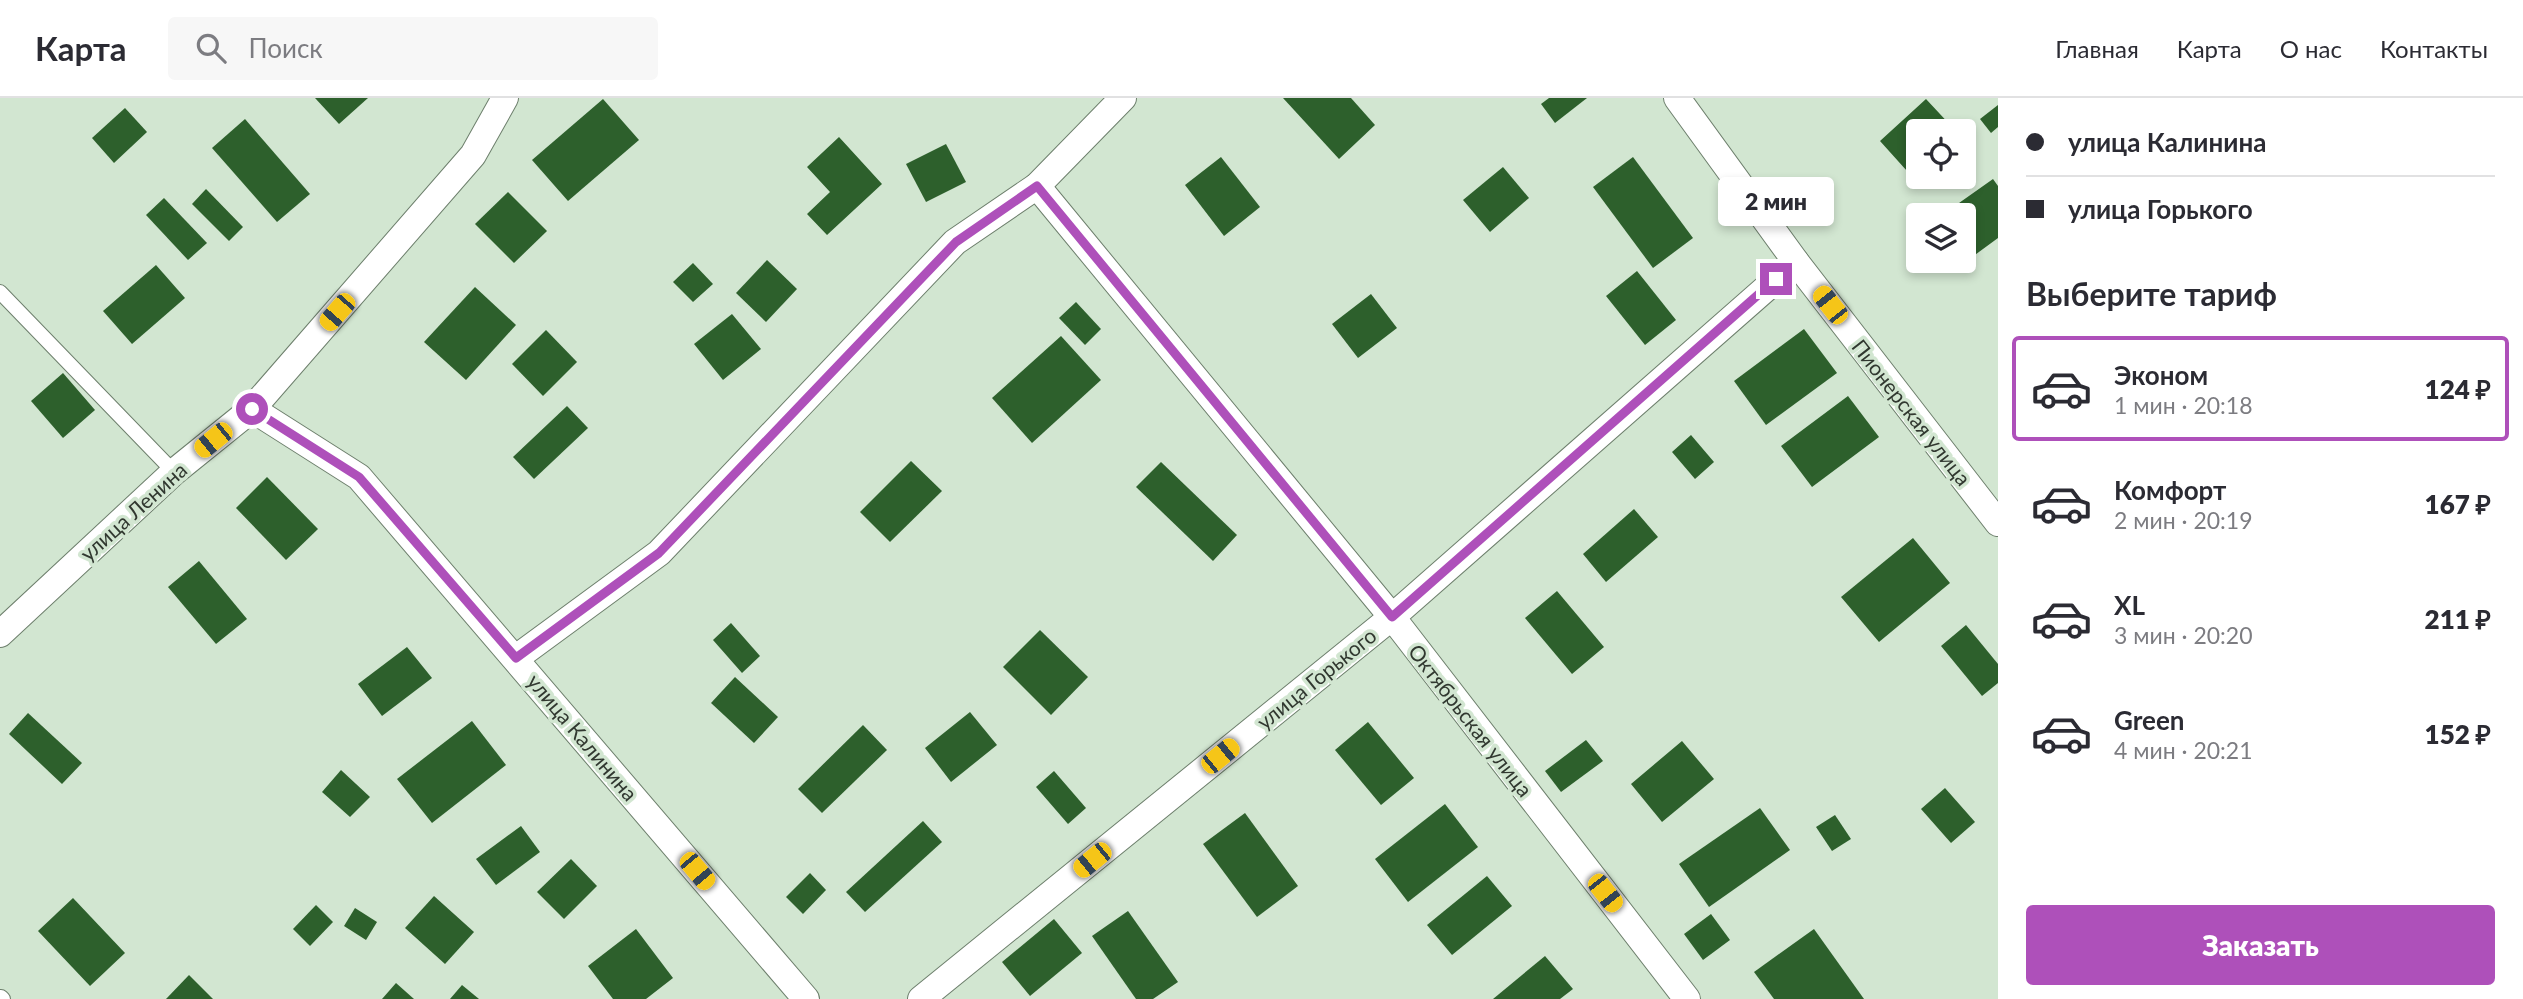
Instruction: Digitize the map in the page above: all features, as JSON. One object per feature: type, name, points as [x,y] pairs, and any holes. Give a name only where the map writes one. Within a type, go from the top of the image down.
[{"type":"street","name":"улица Ленина","points":[[0,634],[174,472],[252,409],[473,155],[505,98]]},
{"type":"street","points":[[516,658],[659,553],[956,242],[1037,186],[1123,98]]},
{"type":"street","name":"Пионерская улица","points":[[1676,98],[1796,262],[1998,523]]},
{"type":"street","name":"Октябрьская улица","points":[[1037,186],[1392,617],[1686,999]]},
{"type":"street","name":"улица Горького","points":[[921,999],[1392,617],[1796,262]]},
{"type":"street","name":"улица Калинина","points":[[252,409],[359,477],[806,999]]},
{"type":"lane","points":[[0,292],[174,472]]},
{"type":"building","points":[[315,98],[368,98],[339,124]]},
{"type":"building","points":[[1283,98],[1351,98],[1375,125],[1339,159]]},
{"type":"building","points":[[1549,98],[1587,98],[1555,123],[1541,104]]},
{"type":"building","points":[[603,99],[639,140],[568,201],[532,160]]},
{"type":"building","points":[[1926,99],[1945,119],[1906,119],[1906,170],[1880,141]]},
{"type":"building","points":[[1998,105],[1998,127],[1991,133],[1980,119]]},
{"type":"building","points":[[125,108],[147,132],[114,163],[92,138]]},
{"type":"building","points":[[245,119],[310,194],[277,222],[212,148]]},
{"type":"building","points":[[839,137],[882,184],[827,235],[807,214],[830,192],[807,167]]},
{"type":"building","points":[[946,144],[966,182],[926,202],[906,164]]},
{"type":"building","points":[[1221,157],[1260,207],[1224,236],[1185,185]]},
{"type":"building","points":[[1633,157],[1693,238],[1653,268],[1593,187]]},
{"type":"building","points":[[1503,167],[1529,198],[1490,232],[1463,200]]},
{"type":"building","points":[[1993,179],[1998,186],[1998,238],[1976,254],[1976,203],[1959,203]]},
{"type":"building","points":[[206,189],[243,227],[229,241],[192,204]]},
{"type":"building","points":[[508,192],[547,231],[514,263],[475,224]]},
{"type":"building","points":[[164,198],[207,243],[188,260],[146,215]]},
{"type":"building","points":[[767,260],[797,289],[766,322],[736,293]]},
{"type":"building","points":[[693,263],[713,284],[693,302],[673,282]]},
{"type":"building","points":[[156,265],[185,298],[132,344],[103,311]]},
{"type":"building","points":[[1637,271],[1676,320],[1645,345],[1606,296]]},
{"type":"building","points":[[475,287],[516,325],[466,380],[424,342]]},
{"type":"building","points":[[1371,294],[1397,328],[1358,358],[1332,324]]},
{"type":"building","points":[[1076,302],[1101,329],[1085,345],[1059,318]]},
{"type":"building","points":[[732,314],[761,349],[723,380],[694,344]]},
{"type":"building","points":[[1804,329],[1837,373],[1766,425],[1734,381]]},
{"type":"building","points":[[546,330],[577,362],[543,396],[512,364]]},
{"type":"building","points":[[1061,336],[1101,380],[1032,443],[992,398]]},
{"type":"building","points":[[63,373],[95,410],[63,438],[31,401]]},
{"type":"building","points":[[1848,396],[1879,437],[1812,487],[1781,446]]},
{"type":"building","points":[[567,406],[588,428],[534,479],[513,457]]},
{"type":"building","points":[[1691,435],[1714,462],[1695,479],[1672,452]]},
{"type":"building","points":[[911,461],[942,491],[890,542],[860,512]]},
{"type":"building","points":[[1161,462],[1237,535],[1213,561],[1136,487]]},
{"type":"building","points":[[267,477],[318,529],[286,560],[236,508]]},
{"type":"building","points":[[1634,509],[1658,537],[1606,582],[1583,554]]},
{"type":"building","points":[[1913,538],[1950,583],[1879,642],[1841,597]]},
{"type":"building","points":[[199,561],[247,619],[216,644],[168,587]]},
{"type":"building","points":[[1557,591],[1604,647],[1572,674],[1525,618]]},
{"type":"building","points":[[731,623],[760,656],[742,673],[713,640]]},
{"type":"building","points":[[1966,625],[1998,664],[1998,683],[1982,696],[1941,646]]},
{"type":"building","points":[[1040,630],[1088,677],[1051,715],[1003,667]]},
{"type":"building","points":[[407,647],[432,678],[382,716],[358,684]]},
{"type":"building","points":[[735,677],[778,717],[754,743],[711,703]]},
{"type":"building","points":[[970,712],[997,745],[951,782],[925,748]]},
{"type":"building","points":[[28,713],[82,763],[62,784],[9,734]]},
{"type":"building","points":[[472,721],[506,765],[432,823],[397,779]]},
{"type":"building","points":[[1368,722],[1414,778],[1381,805],[1335,750]]},
{"type":"building","points":[[863,725],[887,750],[822,813],[798,789]]},
{"type":"building","points":[[1586,740],[1603,761],[1561,792],[1545,771]]},
{"type":"building","points":[[1682,741],[1714,779],[1662,822],[1631,784]]},
{"type":"building","points":[[341,770],[370,797],[350,817],[322,792]]},
{"type":"building","points":[[1054,771],[1086,808],[1068,824],[1036,787]]},
{"type":"building","points":[[1945,788],[1975,822],[1951,843],[1921,809]]},
{"type":"building","points":[[1445,804],[1478,847],[1408,902],[1375,859]]},
{"type":"building","points":[[1760,808],[1790,850],[1709,907],[1679,864]]},
{"type":"building","points":[[1245,813],[1298,886],[1257,917],[1203,844]]},
{"type":"building","points":[[1835,815],[1851,839],[1832,851],[1816,827]]},
{"type":"building","points":[[923,821],[942,842],[865,912],[846,892]]},
{"type":"building","points":[[521,826],[540,852],[496,885],[476,859]]},
{"type":"building","points":[[571,859],[597,886],[564,919],[537,892]]},
{"type":"building","points":[[810,873],[826,890],[803,914],[786,897]]},
{"type":"building","points":[[1487,876],[1512,906],[1452,955],[1427,925]]},
{"type":"building","points":[[434,896],[474,932],[445,964],[405,928]]},
{"type":"building","points":[[73,898],[125,953],[90,986],[38,931]]},
{"type":"building","points":[[316,905],[333,922],[310,946],[293,929]]},
{"type":"building","points":[[355,908],[377,922],[366,940],[344,926]]},
{"type":"building","points":[[1128,911],[1178,982],[1153,999],[1136,999],[1092,936]]},
{"type":"building","points":[[1711,914],[1730,940],[1703,960],[1684,934]]},
{"type":"building","points":[[1054,919],[1082,953],[1030,996],[1002,962]]},
{"type":"building","points":[[636,929],[673,978],[646,999],[613,999],[588,966]]},
{"type":"building","points":[[1814,929],[1864,999],[1774,999],[1754,972]]},
{"type":"building","points":[[1545,956],[1573,989],[1560,999],[1493,999]]},
{"type":"building","points":[[189,975],[213,999],[166,999]]},
{"type":"building","points":[[396,983],[414,999],[382,999]]},
{"type":"building","points":[[462,985],[479,999],[450,999]]},
{"type":"route","points":[[252,409],[359,477],[516,658],[659,553],[956,242],[1037,186],[1392,617],[1776,279]]}]
